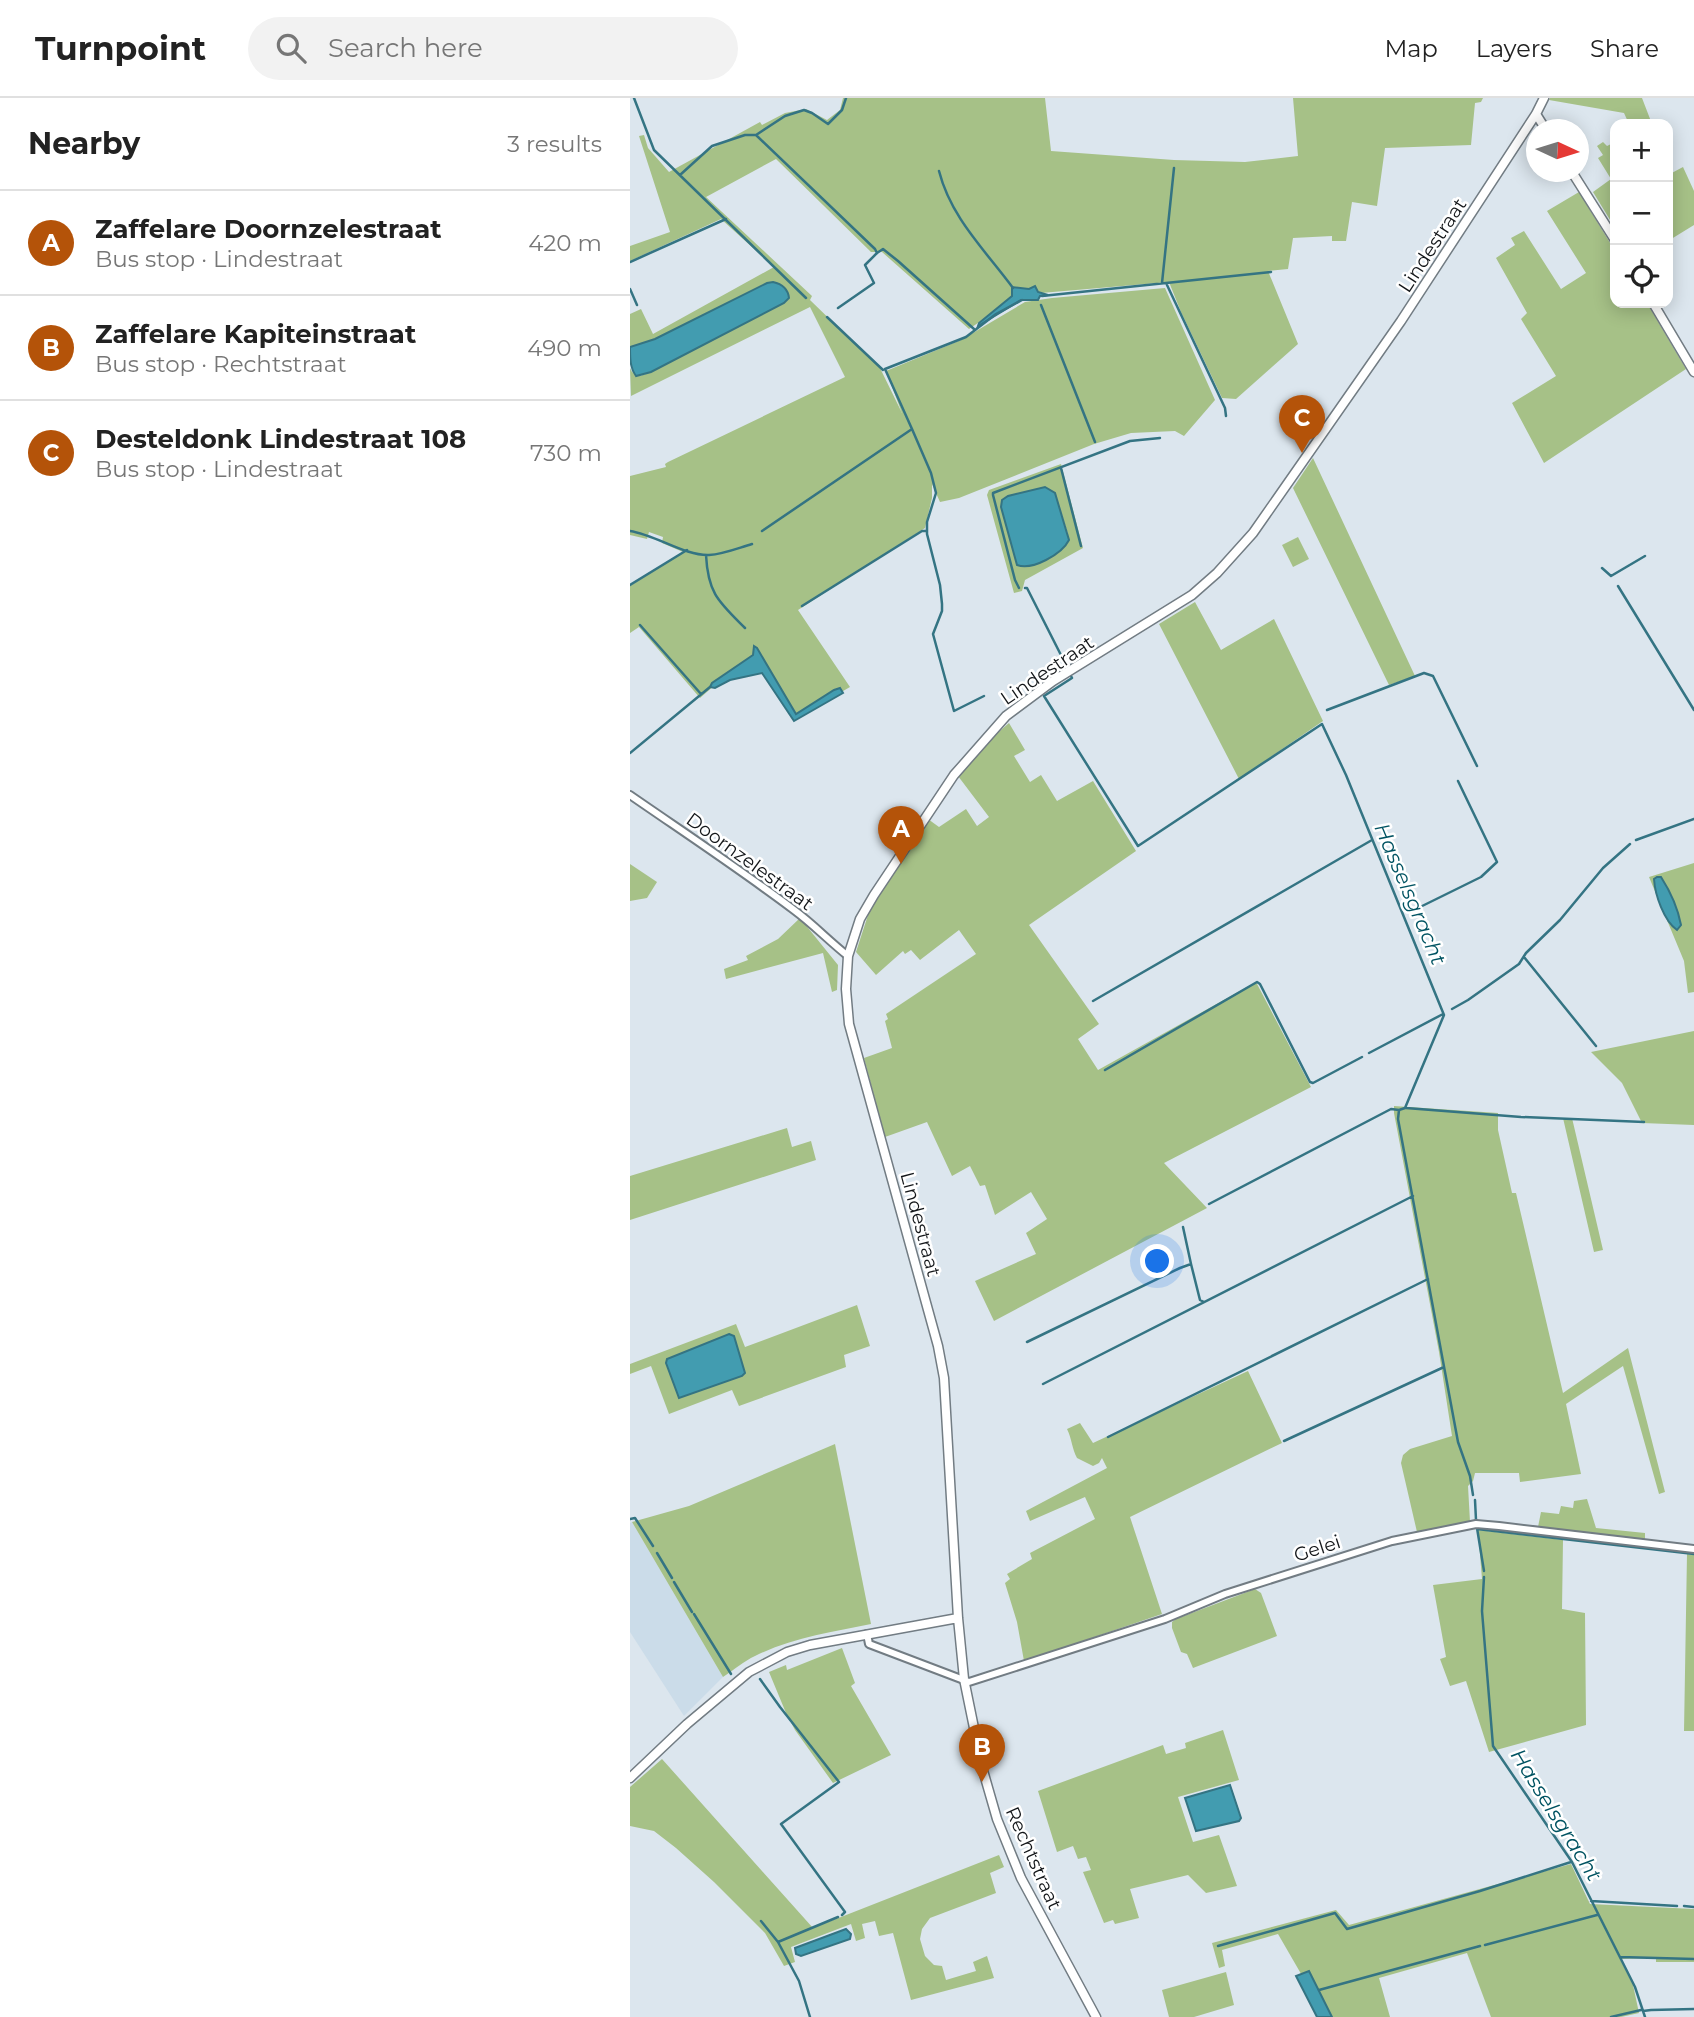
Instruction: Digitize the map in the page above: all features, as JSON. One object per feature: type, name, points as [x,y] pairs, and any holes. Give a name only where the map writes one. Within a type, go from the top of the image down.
[{"type":"street","name":"Lindestraat","points":[[958,1618],[944,1378],[938,1346],[849,1024],[846,989],[848,956],[860,919],[954,775],[1006,716],[1053,681],[1192,595],[1217,573],[1254,533],[1401,321],[1544,98]]},
{"type":"street","points":[[1536,114],[1539,119]]},
{"type":"street","points":[[1578,182],[1610,232]]},
{"type":"street","points":[[1656,308],[1694,372]]},
{"type":"street","name":"Doornzelestraat","points":[[630,795],[797,912],[848,956]]},
{"type":"street","name":"Gelei","points":[[964,1679],[969,1682],[1067,1651],[1165,1619],[1225,1594],[1392,1541],[1476,1524],[1694,1549]]},
{"type":"street","points":[[630,1778],[687,1724],[749,1672],[788,1652],[810,1645],[958,1618]]},
{"type":"street","name":"Rechtstraat","points":[[958,1618],[964,1679],[982,1767],[998,1819],[1021,1878],[1096,2017]]},
{"type":"street","points":[[867,1634],[869,1644],[964,1679]]},
{"type":"shaded area","points":[[632,1522],[723,1677],[684,1716],[630,1632]]},
{"type":"green space","points":[[843,98],[1045,98],[1051,151],[1245,162],[1298,156],[1293,98],[1483,98],[1481,102],[1475,103],[1471,145],[1385,148],[1377,206],[1352,202],[1346,241],[1332,241],[1332,236],[1293,238],[1288,269],[1268,271],[1298,344],[1236,399],[1222,398],[1169,282],[1041,293],[1003,306],[969,329],[882,252],[871,252],[776,159],[706,197],[812,296],[810,300],[880,368],[902,413],[886,371],[961,340],[1025,302],[1165,288],[1215,400],[1184,436],[1175,431],[1131,433],[1094,444],[959,498],[940,502],[932,484],[932,498],[925,528],[798,610],[850,687],[793,720],[762,670],[723,678],[700,698],[639,627],[630,633],[630,586],[683,552],[662,543],[663,537],[649,532],[647,539],[630,535],[630,476],[666,467],[668,462],[845,377],[810,307],[631,396],[630,368],[640,376],[651,372],[789,298],[630,347],[630,314],[641,309],[653,334],[774,267],[721,219],[630,261],[630,246],[670,232],[639,136],[644,135],[648,148],[669,172],[760,122],[762,125],[785,113],[806,109],[827,120],[840,110]]},
{"type":"green space","points":[[1642,98],[1650,119],[1627,119],[1624,113],[1549,100]]},
{"type":"green space","points":[[1603,142],[1607,146],[1610,144],[1610,177],[1598,158],[1603,155],[1597,146]]},
{"type":"green space","points":[[1683,167],[1694,191],[1694,225],[1673,238],[1673,182],[1673,172]]},
{"type":"green space","points":[[1610,180],[1610,220],[1593,192]]},
{"type":"green space","points":[[1579,192],[1610,243],[1610,308],[1650,308],[1686,369],[1544,463],[1512,403],[1556,376],[1521,319],[1527,313],[1496,258],[1515,245],[1511,238],[1524,231],[1561,289],[1586,273],[1547,211]]},
{"type":"green space","points":[[1313,458],[1415,676],[1389,685],[1293,488]]},
{"type":"green space","points":[[1061,464],[1083,548],[1025,580],[1022,591],[1014,593],[987,495],[989,490]],"holes":[[[1045,487],[1055,493],[1068,534],[1017,564],[1004,515],[1008,496]]]},
{"type":"green space","points":[[1298,537],[1309,559],[1293,567],[1282,545]]},
{"type":"green space","points":[[1195,602],[1221,650],[1274,619],[1323,721],[1239,779],[1159,624]]},
{"type":"green space","points":[[1009,723],[1025,750],[1014,756],[1030,782],[1041,775],[1057,801],[1093,781],[1136,851],[1029,925],[1099,1024],[1078,1039],[1098,1070],[1256,982],[1311,1087],[1164,1163],[1207,1208],[994,1321],[975,1281],[1036,1254],[1026,1233],[1047,1219],[1031,1192],[995,1215],[985,1185],[980,1186],[970,1166],[952,1176],[927,1122],[885,1137],[864,1058],[892,1048],[885,1021],[888,1019],[886,1014],[976,954],[959,930],[920,960],[911,950],[905,954],[903,951],[876,975],[856,952],[869,912],[928,819],[939,827],[966,809],[977,826],[989,817],[958,776]]},
{"type":"green space","points":[[1694,863],[1694,992],[1688,993],[1684,961],[1649,877]]},
{"type":"green space","points":[[630,864],[657,882],[647,898],[630,901]]},
{"type":"green space","points":[[800,918],[838,965],[837,990],[832,992],[823,953],[726,979],[724,969],[748,960],[746,956],[778,939]]},
{"type":"green space","points":[[1694,1031],[1694,1125],[1642,1123],[1622,1083],[1591,1052]]},
{"type":"green space","points":[[1394,1106],[1498,1113],[1498,1130],[1512,1193],[1516,1193],[1563,1393],[1628,1348],[1665,1492],[1659,1494],[1623,1366],[1566,1404],[1581,1474],[1520,1482],[1519,1473],[1475,1473],[1468,1486],[1470,1522],[1417,1532],[1401,1463],[1403,1455],[1410,1449],[1452,1436]]},
{"type":"green space","points":[[1563,1118],[1572,1118],[1603,1250],[1594,1252]]},
{"type":"green space","points":[[787,1128],[792,1147],[811,1141],[816,1160],[630,1220],[630,1176]]},
{"type":"green space","points":[[857,1305],[870,1346],[844,1355],[846,1367],[739,1406],[732,1390],[669,1414],[651,1366],[630,1374],[630,1364],[736,1324],[745,1347]]},
{"type":"green space","points":[[1248,1371],[1282,1443],[1130,1517],[1162,1614],[1024,1661],[1017,1622],[1005,1583],[1010,1579],[1007,1574],[1032,1559],[1030,1553],[1095,1519],[1085,1497],[1030,1521],[1026,1511],[1107,1468],[1102,1458],[1093,1466],[1077,1458],[1067,1429],[1080,1423],[1093,1443]]},
{"type":"green space","points":[[835,1444],[871,1624],[812,1636],[769,1650],[751,1658],[723,1677],[632,1522],[689,1506]]},
{"type":"green space","points":[[1587,1499],[1596,1528],[1645,1533],[1645,1540],[1538,1527],[1541,1512],[1559,1514],[1561,1506],[1573,1508],[1574,1501]]},
{"type":"green space","points":[[1478,1530],[1563,1540],[1562,1609],[1585,1613],[1586,1725],[1489,1752],[1466,1681],[1450,1686],[1440,1659],[1446,1657],[1433,1585],[1482,1579]]},
{"type":"green space","points":[[1687,1554],[1694,1555],[1694,1731],[1684,1731]]},
{"type":"green space","points":[[1255,1589],[1261,1593],[1277,1636],[1193,1668],[1187,1654],[1181,1652],[1172,1622]]},
{"type":"green space","points":[[842,1648],[855,1683],[851,1686],[891,1755],[833,1783],[795,1730],[769,1672],[786,1665],[787,1670]]},
{"type":"green space","points":[[1223,1730],[1239,1780],[1178,1797],[1193,1842],[1219,1835],[1237,1886],[1206,1893],[1188,1875],[1130,1889],[1139,1918],[1115,1924],[1113,1920],[1104,1923],[1083,1872],[1091,1870],[1086,1857],[1078,1859],[1073,1846],[1057,1852],[1038,1791],[1163,1745],[1166,1754],[1186,1748],[1185,1743]]},
{"type":"green space","points":[[662,1759],[813,1928],[999,1855],[1004,1867],[990,1873],[996,1893],[930,1918],[922,1929],[920,1939],[925,1956],[934,1965],[942,1966],[946,1980],[976,1971],[973,1962],[987,1956],[994,1978],[911,2000],[893,1933],[879,1936],[875,1921],[862,1924],[865,1938],[856,1941],[851,1924],[791,1947],[795,1962],[784,1966],[765,1933],[714,1882],[654,1831],[630,1826],[630,1787]]},
{"type":"green space","points":[[1571,1864],[1590,1904],[1694,1909],[1694,1962],[1656,1962],[1656,1958],[1620,1959],[1633,1985],[1639,2013],[1621,2017],[1491,2017],[1467,1953],[1379,1978],[1390,2017],[1326,2017],[1278,1934],[1222,1950],[1225,1966],[1219,1968],[1212,1943],[1336,1910],[1349,1925]]},
{"type":"green space","points":[[1226,1972],[1234,2005],[1194,2017],[1169,2017],[1162,1990]]},
{"type":"water","points":[[773,282],[787,292],[789,298],[784,303],[651,372],[636,376],[631,366],[630,347],[655,339]]},
{"type":"water","points":[[1035,286],[1038,292],[1048,295],[1040,296],[1038,300],[1021,300],[978,326],[1012,296],[1012,287],[1029,289]]},
{"type":"water","points":[[1045,487],[1055,493],[1069,540],[1060,551],[1046,560],[1030,566],[1017,565],[1001,507],[1002,500]]},
{"type":"water","points":[[754,646],[796,714],[834,690],[840,688],[843,693],[794,721],[762,673],[730,680],[715,688],[710,687],[753,655]]},
{"type":"water","points":[[1661,877],[1676,906],[1681,925],[1677,930],[1668,920],[1658,900],[1654,879]]},
{"type":"water","points":[[729,1334],[734,1336],[745,1373],[679,1398],[666,1363],[667,1359]]},
{"type":"water","points":[[1230,1785],[1241,1818],[1239,1821],[1196,1831],[1185,1798]]},
{"type":"water","points":[[846,1929],[851,1934],[850,1939],[801,1956],[796,1954],[795,1948]]},
{"type":"water","points":[[1309,1971],[1332,2017],[1317,2017],[1296,1976]]},
{"type":"waterway","points":[[634,98],[654,150],[806,298]]},
{"type":"waterway","points":[[680,175],[712,146],[745,135],[756,135],[785,116],[804,110],[828,124],[842,110],[846,98]]},
{"type":"waterway","points":[[756,135],[877,253],[883,249],[974,329]]},
{"type":"waterway","points":[[1162,283],[1174,168]]},
{"type":"waterway","points":[[939,171],[944,188],[960,219],[1013,288]]},
{"type":"waterway","points":[[630,262],[726,219]]},
{"type":"waterway","points":[[838,308],[874,283],[865,265],[877,253]]},
{"type":"waterway","points":[[1042,296],[1271,272]]},
{"type":"waterway","points":[[1167,285],[1225,408],[1226,416]]},
{"type":"waterway","points":[[630,289],[637,305]]},
{"type":"waterway","points":[[984,696],[954,711],[933,634],[942,611],[940,585],[927,534],[927,522],[936,493],[931,473],[885,369],[966,337],[996,314],[1022,300]]},
{"type":"waterway","points":[[1041,305],[1095,442]]},
{"type":"waterway","points":[[827,317],[883,370]]},
{"type":"waterway","points":[[762,531],[912,429]]},
{"type":"waterway","name":"Hasselsgracht","points":[[1019,588],[993,493],[1130,441],[1160,438]]},
{"type":"waterway","points":[[1061,468],[1081,546]]},
{"type":"waterway","points":[[630,531],[680,549],[709,555],[752,544]]},
{"type":"waterway","points":[[802,606],[922,531],[927,531]]},
{"type":"waterway","points":[[630,585],[687,550]]},
{"type":"waterway","points":[[706,555],[709,579],[716,596],[745,628]]},
{"type":"waterway","points":[[1602,568],[1611,576],[1645,556]]},
{"type":"waterway","points":[[1618,586],[1694,710]]},
{"type":"waterway","name":"Hasselsgracht","points":[[1025,588],[1066,665]]},
{"type":"waterway","points":[[640,625],[701,694]]},
{"type":"waterway","points":[[1327,710],[1424,673],[1433,676],[1477,766]]},
{"type":"waterway","name":"Hasselsgracht","points":[[1071,676],[1072,678],[1044,696],[1138,846],[1322,724],[1346,775],[1444,1015],[1405,1108],[1399,1110],[1398,1119],[1458,1442],[1470,1476],[1473,1495]]},
{"type":"waterway","points":[[630,753],[710,687]]},
{"type":"waterway","points":[[1410,912],[1481,877],[1497,862],[1458,781]]},
{"type":"waterway","points":[[1636,840],[1694,819]]},
{"type":"waterway","points":[[1093,1001],[1372,840]]},
{"type":"waterway","points":[[1452,1009],[1519,964],[1603,868],[1630,844]]},
{"type":"waterway","points":[[1524,957],[1596,1046]]},
{"type":"waterway","points":[[1105,1070],[1257,982],[1310,1082],[1313,1083],[1362,1057]]},
{"type":"waterway","points":[[1369,1053],[1443,1014]]},
{"type":"waterway","points":[[1406,1108],[1521,1117],[1644,1122]]},
{"type":"waterway","points":[[1209,1204],[1391,1109],[1399,1110]]},
{"type":"waterway","points":[[1043,1384],[1413,1196]]},
{"type":"waterway","points":[[1183,1227],[1191,1264]]},
{"type":"waterway","points":[[1027,1342],[1191,1264],[1200,1300],[1204,1302]]},
{"type":"waterway","points":[[1108,1437],[1428,1279]]},
{"type":"waterway","points":[[1284,1441],[1444,1367]]},
{"type":"waterway","name":"Hasselsgracht","points":[[1475,1500],[1476,1520]]},
{"type":"waterway","points":[[630,1519],[635,1518],[653,1546]]},
{"type":"waterway","name":"Hasselsgracht","points":[[1477,1528],[1484,1571]]},
{"type":"waterway","points":[[1477,1529],[1694,1554]]},
{"type":"waterway","points":[[657,1553],[672,1578]]},
{"type":"waterway","name":"Hasselsgracht","points":[[1484,1577],[1482,1611],[1493,1746],[1572,1862],[1635,1987],[1645,2017]]},
{"type":"waterway","points":[[674,1582],[692,1612]]},
{"type":"waterway","points":[[694,1614],[731,1674]]},
{"type":"waterway","points":[[760,1679],[839,1782],[781,1824],[845,1912],[842,1915]]},
{"type":"waterway","points":[[1218,1946],[1335,1913],[1347,1929],[1571,1862]]},
{"type":"waterway","points":[[1591,1901],[1677,1906]]},
{"type":"waterway","points":[[1684,1906],[1694,1907]]},
{"type":"waterway","points":[[1485,1945],[1597,1915]]},
{"type":"waterway","points":[[778,1942],[838,1917]]},
{"type":"waterway","points":[[761,1921],[778,1942],[799,1981],[810,2017]]},
{"type":"waterway","points":[[1319,1990],[1480,1946]]},
{"type":"waterway","points":[[1620,1957],[1694,1959]]},
{"type":"waterway","points":[[1643,2011],[1694,2009]]},
{"type":"waterway","points":[[1611,2017],[1641,2010]]},
{"type":"place","name":"Desteldonk Lindestraat 108","points":[[1302,453]]},
{"type":"place","name":"Zaffelare Doornzelestraat","points":[[901,864]]},
{"type":"place","name":"Zaffelare Kapiteinstraat","points":[[982,1782]]}]
